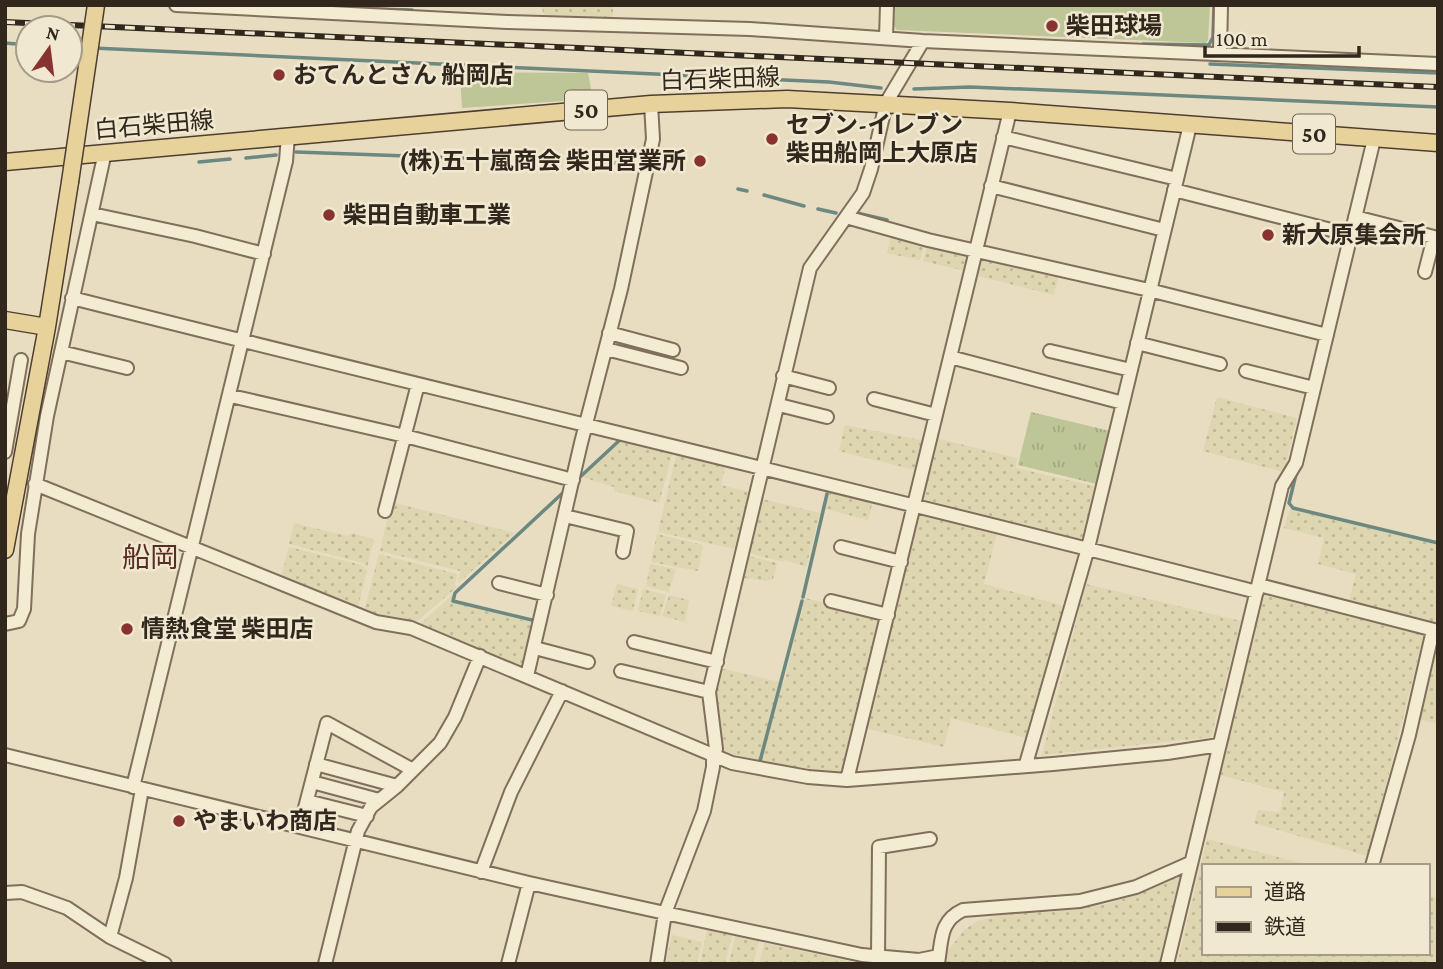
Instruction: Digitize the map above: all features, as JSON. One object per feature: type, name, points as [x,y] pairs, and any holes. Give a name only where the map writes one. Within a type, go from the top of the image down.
[{"type":"main road","points":[[5,550],[47,327],[96,5]]},
{"type":"main road","name":"白石柴田線","points":[[5,162],[651,104],[787,99],[1010,111],[1438,143]]},
{"type":"main road","points":[[5,320],[47,327]]},
{"type":"street","points":[[176,5],[274,7],[507,22],[750,29],[923,41],[1438,64]]},
{"type":"street","points":[[886,38],[887,5]]},
{"type":"street","points":[[1220,54],[1221,5]]},
{"type":"street","points":[[657,964],[665,913],[704,811],[716,749],[709,692],[810,268],[863,193],[886,103],[923,41]]},
{"type":"street","points":[[527,676],[610,333],[653,139],[651,104]]},
{"type":"street","points":[[847,780],[1010,111]]},
{"type":"street","points":[[1026,764],[1088,548],[1190,125]]},
{"type":"street","points":[[110,937],[126,878],[137,788],[286,161],[288,136]]},
{"type":"street","points":[[1003,136],[1351,235]]},
{"type":"street","points":[[1167,964],[1282,486],[1296,463],[1374,138]]},
{"type":"street","points":[[5,624],[19,621],[24,609],[28,534],[35,484],[72,298],[105,152]]},
{"type":"street","points":[[991,186],[1164,230]]},
{"type":"street","points":[[92,214],[264,254]]},
{"type":"street","points":[[846,217],[1326,335]]},
{"type":"street","points":[[1355,217],[1436,231],[1425,272]]},
{"type":"street","points":[[72,298],[914,506],[1436,630],[1374,864]]},
{"type":"street","points":[[610,333],[673,350]]},
{"type":"street","points":[[1137,343],[1220,364]]},
{"type":"street","points":[[606,349],[681,368]]},
{"type":"street","points":[[1050,351],[1131,370]]},
{"type":"street","points":[[61,352],[127,368]]},
{"type":"street","points":[[950,357],[1123,403]]},
{"type":"street","points":[[5,452],[21,360]]},
{"type":"street","points":[[1246,371],[1314,388]]},
{"type":"street","points":[[783,376],[829,388]]},
{"type":"street","points":[[385,511],[418,384]]},
{"type":"street","points":[[230,396],[405,436],[573,480]]},
{"type":"street","points":[[874,399],[936,415]]},
{"type":"street","points":[[779,405],[827,417]]},
{"type":"street","points":[[35,484],[376,622],[411,628],[732,763],[758,770],[847,780],[1026,764],[1054,764],[1219,745]]},
{"type":"street","points":[[565,516],[627,531],[623,552]]},
{"type":"street","points":[[842,547],[901,562]]},
{"type":"street","points":[[499,583],[547,595]]},
{"type":"street","points":[[831,601],[888,615]]},
{"type":"street","points":[[634,642],[717,662]]},
{"type":"street","points":[[535,648],[588,662]]},
{"type":"street","points":[[325,964],[358,831],[379,800],[440,743],[480,656]]},
{"type":"street","points":[[621,671],[709,692]]},
{"type":"street","points":[[481,872],[511,792],[562,691]]},
{"type":"street","points":[[300,827],[327,723],[413,770]]},
{"type":"street","points":[[5,755],[356,839],[481,872],[878,957],[938,960],[940,937],[945,926],[949,918],[963,910],[1090,899],[1136,887],[1190,863]]},
{"type":"street","points":[[316,764],[397,786]]},
{"type":"street","points":[[312,782],[379,800]]},
{"type":"street","points":[[307,801],[367,816]]},
{"type":"street","points":[[878,957],[878,847],[930,839]]},
{"type":"street","points":[[508,964],[529,883]]},
{"type":"street","points":[[5,893],[22,892],[67,908],[110,937],[164,964]]},
{"type":"street","points":[[128,964],[134,949]]},
{"type":"shaded area","points":[[542,5],[613,5],[613,18],[546,16],[543,14]]},
{"type":"shaded area","points":[[891,234],[925,242],[920,260],[887,253]]},
{"type":"shaded area","points":[[928,243],[970,253],[965,271],[923,261]]},
{"type":"shaded area","points":[[978,257],[1059,274],[1054,295],[974,275]]},
{"type":"shaded area","points":[[1217,397],[1297,418],[1284,472],[1203,451]]},
{"type":"shaded area","points":[[845,425],[926,441],[919,471],[839,451]]},
{"type":"shaded area","points":[[625,438],[673,451],[659,503],[614,491],[614,487],[582,477]]},
{"type":"shaded area","points":[[935,438],[1017,458],[1016,468],[1098,487],[1083,540],[918,502]]},
{"type":"shaded area","points":[[677,451],[726,463],[721,485],[753,493],[740,550],[658,532]]},
{"type":"shaded area","points":[[830,490],[873,501],[868,520],[825,509]]},
{"type":"shaded area","points":[[762,499],[820,513],[806,567],[754,555],[749,551]]},
{"type":"shaded area","points":[[391,502],[515,533],[458,583],[460,571],[380,551]]},
{"type":"shaded area","points":[[1290,509],[1438,545],[1438,627],[1348,604],[1356,574],[1318,564],[1324,538],[1284,528]]},
{"type":"shaded area","points":[[916,511],[997,533],[984,584],[1064,606],[1030,739],[951,718],[944,747],[864,728]]},
{"type":"shaded area","points":[[294,523],[347,536],[352,533],[374,539],[367,568],[363,563],[289,544]]},
{"type":"shaded area","points":[[657,534],[703,545],[698,571],[651,562]]},
{"type":"shaded area","points":[[289,547],[362,565],[367,571],[358,607],[281,576]]},
{"type":"shaded area","points":[[379,554],[457,574],[457,587],[414,624],[393,623],[364,611]]},
{"type":"shaded area","points":[[748,556],[777,563],[773,579],[765,581],[744,578]]},
{"type":"shaded area","points":[[650,564],[676,569],[669,592],[646,586]]},
{"type":"shaded area","points":[[617,584],[638,589],[633,611],[611,606]]},
{"type":"shaded area","points":[[1086,584],[1241,621],[1211,737],[1042,755]]},
{"type":"shaded area","points":[[643,589],[666,595],[660,616],[638,611]]},
{"type":"shaded area","points":[[1265,593],[1424,634],[1368,856],[1254,823],[1258,810],[1280,812],[1284,792],[1220,775]]},
{"type":"shaded area","points":[[453,594],[452,602],[535,623],[523,669],[419,625]]},
{"type":"shaded area","points":[[669,595],[689,600],[685,622],[662,616]]},
{"type":"shaded area","points":[[805,598],[883,617],[843,774],[758,763],[723,751],[714,695],[720,668],[784,683]]},
{"type":"shaded area","points":[[1434,639],[1438,639],[1438,724],[1414,718]]},
{"type":"shaded area","points":[[1207,839],[1305,864],[1202,864],[1202,955],[1429,955],[1429,896],[1438,898],[1438,964],[1177,964]]},
{"type":"shaded area","points":[[1184,873],[1161,964],[942,964],[943,958],[964,930],[978,921],[1008,913],[1052,912],[1106,904],[1139,894]]},
{"type":"shaded area","points":[[708,925],[733,931],[725,964],[700,964]]},
{"type":"shaded area","points":[[736,932],[760,937],[753,964],[729,964]]},
{"type":"shaded area","points":[[672,935],[702,942],[697,964],[666,964]]},
{"type":"shaded area","points":[[764,943],[861,964],[759,964]]},
{"type":"green space","name":"柴田球場","points":[[893,5],[1210,5],[1206,43],[897,30],[892,23]]},
{"type":"green space","points":[[460,72],[588,73],[593,99],[462,108]]},
{"type":"green space","points":[[1031,412],[1110,431],[1097,484],[1018,465]]},
{"type":"waterway","points":[[1143,44],[1209,45],[1213,37],[1214,5]]},
{"type":"waterway","points":[[330,6],[363,8]]},
{"type":"waterway","points":[[374,9],[412,10]]},
{"type":"waterway","points":[[5,43],[14,44]]},
{"type":"waterway","points":[[93,48],[829,82],[881,88]]},
{"type":"waterway","points":[[1210,64],[1438,73]]},
{"type":"waterway","points":[[914,89],[970,87],[1438,107]]},
{"type":"waterway","points":[[296,152],[463,158]]},
{"type":"waterway","points":[[246,158],[276,155]]},
{"type":"waterway","points":[[199,162],[230,159]]},
{"type":"waterway","points":[[596,162],[643,165]]},
{"type":"waterway","points":[[738,189],[747,191]]},
{"type":"waterway","points":[[764,195],[804,206]]},
{"type":"waterway","points":[[818,209],[836,213]]},
{"type":"waterway","points":[[857,213],[887,220]]},
{"type":"waterway","points":[[580,477],[622,438]]},
{"type":"waterway","points":[[1297,470],[1289,503],[1293,508],[1438,543]]},
{"type":"waterway","points":[[536,621],[453,601],[455,593],[567,489]]},
{"type":"waterway","points":[[803,597],[827,494]]},
{"type":"waterway","points":[[759,765],[802,601]]},
{"type":"railway","points":[[5,22],[1438,87]]},
{"type":"place","name":"柴田球場","points":[[1052,26]]},
{"type":"place","name":"おてんとさん 船岡店","points":[[279,75]]},
{"type":"place","name":"セブン-イレブン 柴田船岡上大原店","points":[[772,139]]},
{"type":"place","name":"(株)五十嵐商会 柴田営業所","points":[[700,161]]},
{"type":"place","name":"柴田自動車工業","points":[[329,215]]},
{"type":"place","name":"新大原集会所","points":[[1268,235]]},
{"type":"place","name":"情熱食堂 柴田店","points":[[127,629]]},
{"type":"place","name":"やまいわ商店","points":[[179,821]]},
{"type":"district","name":"船岡","points":[[150,557]]}]
